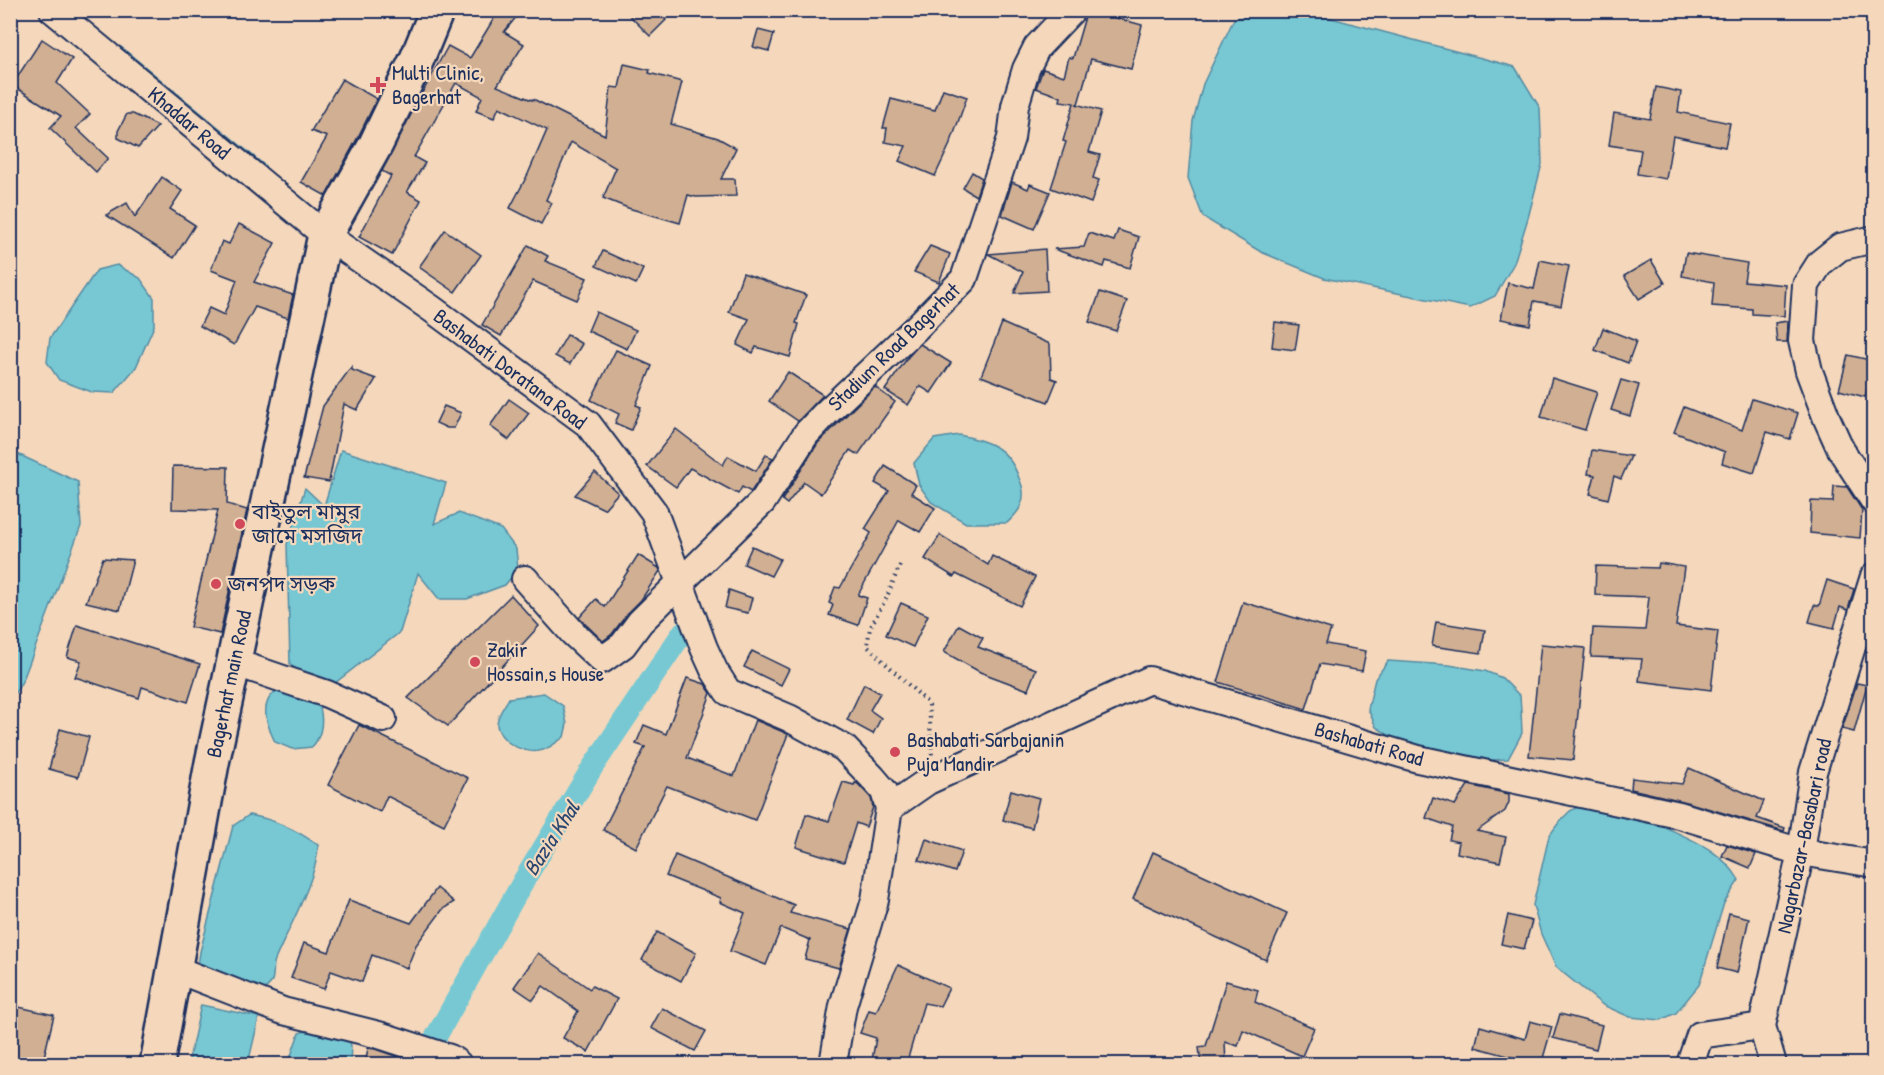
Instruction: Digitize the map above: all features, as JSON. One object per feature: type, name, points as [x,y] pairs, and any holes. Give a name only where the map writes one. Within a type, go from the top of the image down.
[{"type":"main road","name":"Bagerhat main Road","points":[[157,1065],[212,763],[325,235],[376,144],[417,59],[437,10]]},
{"type":"street","name":"Khaddar Road","points":[[53,10],[325,235]]},
{"type":"street","name":"Stadium Road Bagerhat","points":[[525,579],[573,633],[602,660],[623,645],[640,622],[682,592],[726,539],[763,501],[806,434],[964,279],[1011,138],[1015,106],[1026,69],[1037,47],[1072,10]]},
{"type":"street","name":"Bashabati Doratana Road","points":[[325,235],[432,309],[588,424],[654,512],[704,648],[728,692],[789,718],[844,747],[884,791],[889,808]]},
{"type":"street","points":[[1874,239],[1840,247],[1820,263],[1806,285],[1802,341],[1809,371],[1827,419],[1841,450],[1874,501]]},
{"type":"street","name":"Nagarbazar-Basabari road","points":[[1773,1065],[1762,1026],[1801,852],[1813,772],[1874,576]]},
{"type":"street","points":[[233,663],[327,694],[383,719]]},
{"type":"street","name":"Bashabati Road","points":[[889,808],[928,781],[1149,680],[1418,759],[1679,815],[1801,852],[1874,864]]},
{"type":"street","points":[[833,1065],[843,1006],[875,900],[889,808]]},
{"type":"street","points":[[175,969],[283,1011],[378,1035],[450,1058],[458,1065]]},
{"type":"street","points":[[1690,1065],[1700,1035],[1762,1026]]},
{"type":"path","points":[[900,565],[870,628],[867,646],[929,704],[932,759]]},
{"type":"water","points":[[1272,11],[1331,18],[1515,67],[1540,108],[1542,164],[1514,263],[1495,296],[1470,308],[1324,278],[1261,252],[1203,217],[1188,178],[1193,121],[1203,84],[1234,19]]},
{"type":"water","points":[[117,265],[140,278],[154,298],[154,326],[136,367],[114,393],[92,392],[59,380],[47,362],[50,338],[97,270]]},
{"type":"water","points":[[959,435],[996,447],[1003,452],[1014,467],[1022,485],[1023,498],[1019,510],[1007,523],[966,523],[931,502],[919,485],[914,463],[934,439]]},
{"type":"water","points":[[341,450],[446,483],[434,524],[459,513],[501,529],[516,549],[518,569],[505,585],[467,599],[439,599],[418,573],[400,632],[335,683],[299,672],[290,664],[287,544],[305,488],[324,506]]},
{"type":"water","points":[[11,451],[78,482],[81,526],[23,680],[11,700]]},
{"type":"water","points":[[1388,661],[1449,665],[1485,671],[1502,678],[1520,696],[1522,733],[1508,759],[1474,761],[1415,752],[1376,727],[1368,709],[1375,679]]},
{"type":"water","points":[[279,689],[318,702],[321,726],[312,747],[292,749],[275,742],[267,720],[266,706],[272,694]]},
{"type":"water","points":[[544,693],[563,706],[567,724],[564,737],[548,748],[537,751],[524,750],[505,740],[498,729],[497,721],[509,698]]},
{"type":"water","points":[[1585,803],[1673,814],[1667,828],[1717,855],[1739,880],[1724,903],[1699,985],[1676,1013],[1661,1020],[1630,1017],[1603,1005],[1556,967],[1541,934],[1533,905],[1549,836],[1570,811]]},
{"type":"water","points":[[249,815],[285,826],[318,845],[317,858],[308,887],[275,960],[271,983],[261,992],[198,966],[233,826]]},
{"type":"water","points":[[201,1005],[259,1017],[248,1064],[188,1064]]},
{"type":"water","points":[[325,1025],[345,1033],[351,1045],[350,1064],[288,1064],[299,1033]]},
{"type":"building","points":[[499,10],[522,10],[504,32],[524,44],[497,86],[533,99],[605,135],[611,87],[619,88],[624,64],[650,70],[649,73],[682,82],[671,124],[718,138],[736,148],[721,179],[735,179],[736,196],[696,197],[688,195],[680,223],[628,208],[603,198],[616,168],[571,142],[546,200],[552,203],[541,224],[510,208],[547,130],[499,107],[494,118],[476,111],[482,97],[456,83],[414,157],[425,163],[407,192],[421,200],[392,255],[359,237],[391,176],[382,171],[448,46],[470,58]]},
{"type":"building","points":[[624,10],[656,10],[666,20],[650,36]]},
{"type":"building","points":[[1087,10],[1142,25],[1131,69],[1091,59],[1078,104],[1076,104],[1101,111],[1089,152],[1100,155],[1093,178],[1099,180],[1091,203],[1051,188],[1066,142],[1063,141],[1074,103],[1060,101],[1061,97],[1036,88],[1043,69],[1064,76],[1069,57],[1073,58]]},
{"type":"building","points":[[758,30],[774,34],[769,51],[753,47]]},
{"type":"building","points":[[42,39],[72,59],[57,83],[90,114],[76,128],[108,158],[96,172],[50,128],[61,116],[12,85]]},
{"type":"building","points":[[342,79],[377,99],[326,196],[301,182],[327,137],[311,131]]},
{"type":"building","points":[[1656,87],[1681,92],[1678,112],[1730,123],[1725,147],[1673,136],[1666,179],[1637,174],[1641,150],[1609,145],[1614,113],[1650,119]]},
{"type":"building","points":[[943,89],[967,97],[951,142],[935,176],[899,161],[906,146],[885,142],[887,128],[883,128],[891,99],[935,110]]},
{"type":"building","points":[[127,114],[133,114],[158,126],[138,148],[118,138],[118,131]]},
{"type":"building","points":[[972,172],[982,178],[976,196],[963,188]]},
{"type":"building","points":[[162,177],[182,191],[170,209],[195,225],[174,258],[106,215],[127,203],[135,217]]},
{"type":"building","points":[[1012,182],[1028,189],[1030,184],[1050,192],[1034,229],[1002,215]]},
{"type":"building","points":[[239,224],[275,243],[254,282],[293,295],[288,318],[255,307],[234,345],[200,326],[209,308],[224,315],[237,280],[211,270],[222,241],[229,244]]},
{"type":"building","points":[[445,230],[481,255],[455,292],[419,267]]},
{"type":"building","points":[[1118,230],[1139,237],[1130,268],[1106,261],[1104,267],[1054,249],[1084,247],[1089,233],[1114,241]]},
{"type":"building","points":[[528,245],[548,256],[545,261],[587,278],[577,300],[533,281],[501,336],[482,325]]},
{"type":"building","points":[[930,246],[950,254],[939,282],[914,272]]},
{"type":"building","points":[[1045,249],[1047,291],[1014,293],[1023,272],[988,254]]},
{"type":"building","points":[[603,251],[643,269],[636,284],[596,266]]},
{"type":"building","points":[[1686,253],[1747,263],[1744,281],[1786,285],[1784,316],[1752,314],[1752,309],[1712,306],[1714,282],[1682,276]]},
{"type":"building","points":[[1540,260],[1569,266],[1561,306],[1534,301],[1530,325],[1501,319],[1508,283],[1534,289]]},
{"type":"building","points":[[1651,260],[1665,283],[1639,299],[1624,276]]},
{"type":"building","points":[[743,273],[806,295],[796,323],[799,324],[790,357],[756,347],[753,353],[737,345],[749,319],[729,312]]},
{"type":"building","points":[[1100,292],[1127,301],[1116,331],[1089,322]]},
{"type":"building","points":[[596,312],[636,330],[627,349],[588,331]]},
{"type":"building","points":[[1788,321],[1787,342],[1777,342],[1775,323]]},
{"type":"building","points":[[1275,322],[1299,325],[1295,350],[1272,347]]},
{"type":"building","points":[[1002,323],[1050,344],[1051,378],[1057,380],[1048,402],[981,376]]},
{"type":"building","points":[[1603,328],[1636,341],[1628,363],[1595,350]]},
{"type":"building","points":[[567,335],[582,344],[570,364],[555,356]]},
{"type":"building","points":[[920,344],[951,363],[931,393],[920,386],[908,405],[885,390]]},
{"type":"building","points":[[616,350],[652,366],[636,405],[641,407],[631,430],[615,423],[619,414],[591,400]]},
{"type":"building","points":[[1848,355],[1874,361],[1865,397],[1839,390]]},
{"type":"building","points":[[352,366],[352,370],[376,379],[357,410],[344,404],[329,482],[304,478],[323,406]]},
{"type":"building","points":[[788,372],[823,395],[798,421],[769,401]]},
{"type":"building","points":[[1552,378],[1597,392],[1585,430],[1541,417]]},
{"type":"building","points":[[1621,380],[1639,385],[1630,416],[1611,410]]},
{"type":"building","points":[[875,387],[895,402],[858,455],[850,450],[821,494],[804,482],[787,504],[782,500],[818,443]]},
{"type":"building","points":[[509,399],[529,413],[509,440],[490,426]]},
{"type":"building","points":[[1752,399],[1798,413],[1790,439],[1767,432],[1754,473],[1722,463],[1725,452],[1674,432],[1684,407],[1742,430]]},
{"type":"building","points":[[444,406],[461,413],[454,428],[447,428],[436,423]]},
{"type":"building","points":[[676,429],[723,465],[728,456],[756,471],[766,455],[773,458],[751,492],[742,487],[738,494],[690,468],[676,487],[647,466]]},
{"type":"building","points":[[1592,450],[1631,456],[1621,479],[1614,476],[1608,499],[1590,494],[1595,475],[1588,474]]},
{"type":"building","points":[[173,466],[228,467],[227,504],[247,510],[220,634],[190,627],[218,510],[172,509]]},
{"type":"building","points":[[885,466],[916,485],[911,493],[935,508],[920,532],[899,520],[858,595],[867,598],[858,625],[829,615],[833,605],[829,603],[835,587],[840,588],[871,533],[865,529],[889,491],[875,483]]},
{"type":"building","points":[[595,472],[618,493],[604,509],[575,495]]},
{"type":"building","points":[[1834,486],[1847,487],[1862,510],[1860,538],[1810,533],[1811,501],[1833,502]]},
{"type":"building","points":[[940,535],[988,565],[992,556],[1035,577],[1020,606],[956,574],[954,577],[925,559]]},
{"type":"building","points":[[752,546],[780,559],[771,576],[744,564]]},
{"type":"building","points":[[638,555],[659,568],[660,571],[641,600],[612,634],[603,641],[579,618],[596,599],[605,607]]},
{"type":"building","points":[[103,558],[133,560],[120,610],[86,602]]},
{"type":"building","points":[[1659,563],[1684,567],[1676,626],[1718,631],[1711,690],[1639,681],[1642,659],[1591,657],[1593,628],[1645,630],[1649,597],[1595,595],[1596,566],[1658,568]]},
{"type":"building","points":[[1827,580],[1854,589],[1848,610],[1840,607],[1834,628],[1809,622],[1814,605],[1819,606]]},
{"type":"building","points":[[729,590],[752,598],[748,613],[725,608]]},
{"type":"building","name":"Zakir Hossain,s House","points":[[511,595],[539,626],[448,726],[408,698]]},
{"type":"building","points":[[1243,602],[1331,629],[1326,644],[1366,651],[1362,671],[1320,664],[1306,709],[1218,682]]},
{"type":"building","points":[[901,603],[928,615],[913,647],[886,635]]},
{"type":"building","points":[[1436,622],[1485,630],[1481,653],[1432,646]]},
{"type":"building","points":[[77,625],[200,664],[188,702],[142,687],[139,698],[75,677],[81,661],[67,657]]},
{"type":"building","points":[[959,625],[983,638],[978,647],[1036,669],[1028,690],[980,672],[944,652]]},
{"type":"building","points":[[1541,644],[1585,648],[1573,760],[1529,756]]},
{"type":"building","points":[[752,651],[789,669],[781,685],[744,667]]},
{"type":"building","points":[[687,678],[705,684],[711,693],[687,758],[734,776],[755,720],[788,734],[755,820],[667,786],[636,848],[603,830],[645,747],[636,744],[644,725],[666,734]]},
{"type":"building","points":[[1857,683],[1867,685],[1854,732],[1842,729]]},
{"type":"building","points":[[864,684],[880,693],[870,710],[881,718],[873,734],[847,720]]},
{"type":"building","points":[[359,725],[468,778],[444,825],[387,796],[380,812],[328,785]]},
{"type":"building","points":[[60,729],[89,737],[78,777],[49,769]]},
{"type":"building","points":[[1689,768],[1764,801],[1757,818],[1785,828],[1784,831],[1683,801],[1631,789],[1632,778],[1682,784]]},
{"type":"building","points":[[843,782],[858,784],[871,798],[873,807],[866,827],[856,823],[844,862],[796,847],[806,814],[829,821]]},
{"type":"building","points":[[1468,785],[1509,794],[1509,802],[1505,811],[1477,831],[1506,837],[1500,862],[1457,853],[1459,842],[1449,840],[1452,827],[1426,818],[1433,798],[1455,805]]},
{"type":"building","points":[[1011,790],[1039,798],[1032,828],[1003,820]]},
{"type":"building","points":[[926,839],[962,851],[955,872],[919,860]]},
{"type":"building","points":[[1727,845],[1756,854],[1750,868],[1722,856]]},
{"type":"building","points":[[1153,852],[1287,913],[1266,960],[1133,899]]},
{"type":"building","points":[[675,855],[794,905],[790,913],[851,929],[839,968],[805,959],[810,940],[781,928],[766,965],[730,951],[745,913],[720,902],[721,898],[666,876]]},
{"type":"building","points":[[437,888],[454,902],[443,909],[416,945],[407,968],[372,955],[362,982],[331,971],[324,989],[291,978],[304,943],[329,952],[349,900],[411,923]]},
{"type":"building","points":[[1729,913],[1749,918],[1737,973],[1717,968]]},
{"type":"building","points":[[1508,915],[1532,921],[1524,949],[1501,944]]},
{"type":"building","points":[[657,932],[696,953],[681,981],[642,960]]},
{"type":"building","points":[[538,953],[590,989],[592,986],[617,999],[588,1052],[563,1038],[578,1011],[543,986],[533,1000],[514,987]]},
{"type":"building","points":[[898,965],[949,988],[940,1006],[924,1003],[906,1065],[871,1065],[876,1038],[860,1033],[869,1010],[876,1012]]},
{"type":"building","points":[[1226,981],[1258,990],[1255,1002],[1314,1028],[1302,1056],[1243,1030],[1238,1046],[1225,1042],[1226,1065],[1201,1065],[1199,1047],[1206,1046]]},
{"type":"building","points":[[10,1005],[54,1015],[42,1065],[10,1062]]},
{"type":"building","points":[[662,1008],[706,1031],[695,1051],[651,1028]]},
{"type":"building","points":[[1560,1014],[1602,1025],[1596,1049],[1553,1038]]},
{"type":"building","points":[[1530,1021],[1552,1027],[1541,1065],[1475,1047],[1480,1026],[1525,1039]]},
{"type":"building","points":[[368,1048],[375,1049],[421,1065],[365,1065]]},
{"type":"waterway","points":[[120,49],[263,167]]},
{"type":"waterway","name":"Bazia Khal","points":[[429,1049],[524,880],[592,768],[683,632]]},
{"type":"place","name":"Multi Clinic, Bagerhat","points":[[378,85]]},
{"type":"place","name":"বাইতুল মামুর জামে মসজিদ","points":[[240,524]]},
{"type":"place","name":"জনপদ সড়ক","points":[[216,584]]},
{"type":"place","name":"Zakir Hossain,s House","points":[[475,662]]},
{"type":"place","name":"Bashabati Sarbajanin Puja Mandir","points":[[895,752]]}]
